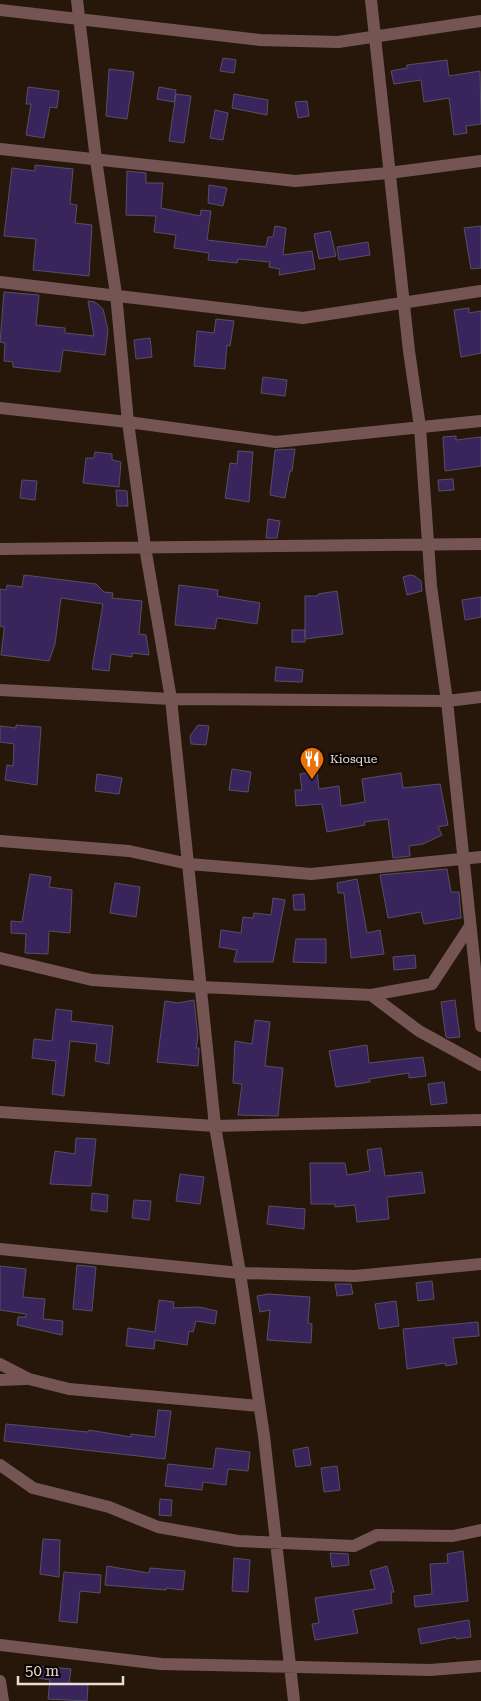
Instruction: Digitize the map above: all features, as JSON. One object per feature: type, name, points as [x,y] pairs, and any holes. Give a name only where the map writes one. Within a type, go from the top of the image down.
[{"type":"street","points":[[77,0],[96,160],[116,294],[128,422],[145,548],[171,699],[215,1126],[240,1273],[259,1406],[294,1701]]},
{"type":"street","points":[[371,0],[403,301],[420,427],[432,586],[447,701],[481,1026]]},
{"type":"street","points":[[0,10],[80,21],[260,40],[338,42],[481,21]]},
{"type":"street","points":[[0,149],[295,181],[389,173],[481,161]]},
{"type":"street","points":[[0,282],[116,294],[303,318],[403,301],[481,291]]},
{"type":"street","points":[[0,408],[128,422],[276,442],[481,420]]},
{"type":"street","points":[[0,549],[481,544]]},
{"type":"street","points":[[0,690],[171,699],[447,701],[481,697]]},
{"type":"street","points":[[0,841],[129,851],[189,864],[310,874],[481,857]]},
{"type":"street","points":[[0,958],[92,980],[371,995],[432,984],[470,926]]},
{"type":"street","points":[[371,995],[419,1031],[481,1065]]},
{"type":"street","points":[[0,1112],[215,1126],[481,1120]]},
{"type":"street","points":[[0,1249],[240,1273],[355,1276],[481,1264]]},
{"type":"street","points":[[0,1364],[29,1379],[69,1389],[259,1406]]},
{"type":"street","points":[[0,1380],[29,1379]]},
{"type":"street","points":[[0,1465],[33,1488],[109,1507],[158,1527],[238,1541],[354,1546],[377,1535],[453,1536],[481,1530]]},
{"type":"street","points":[[0,1645],[161,1664],[430,1670],[481,1666]]},
{"type":"street","points":[[0,1681],[3,1701]]},
{"type":"building","points":[[223,58],[236,60],[234,73],[220,71]]},
{"type":"building","points":[[447,60],[449,76],[480,71],[481,124],[466,126],[467,133],[454,135],[449,98],[424,102],[421,80],[394,84],[391,71],[407,68],[407,65]]},
{"type":"building","points":[[109,69],[134,72],[127,119],[106,116]]},
{"type":"building","points":[[28,87],[59,91],[57,108],[50,107],[44,138],[26,135],[31,104],[26,104]]},
{"type":"building","points":[[159,87],[176,90],[174,102],[157,99]]},
{"type":"building","points":[[176,94],[191,96],[184,143],[169,141]]},
{"type":"building","points":[[234,94],[268,100],[267,115],[232,108]]},
{"type":"building","points":[[307,101],[309,116],[298,118],[295,102]]},
{"type":"building","points":[[215,110],[228,113],[223,140],[210,138]]},
{"type":"building","points":[[35,165],[73,169],[70,204],[77,205],[75,223],[92,225],[89,276],[33,270],[36,239],[4,236],[12,168],[35,171]]},
{"type":"building","points":[[127,171],[146,173],[146,183],[163,183],[161,208],[200,216],[201,210],[211,211],[207,240],[266,247],[268,237],[273,237],[275,226],[286,228],[283,255],[312,251],[315,269],[279,275],[280,269],[269,267],[270,262],[238,259],[237,263],[208,260],[209,253],[174,248],[176,235],[154,232],[156,216],[126,215]]},
{"type":"building","points":[[209,185],[227,188],[223,206],[208,203]]},
{"type":"building","points":[[481,226],[481,268],[471,269],[464,228]]},
{"type":"building","points":[[330,231],[336,256],[319,259],[314,234]]},
{"type":"building","points":[[368,242],[370,255],[339,260],[337,247]]},
{"type":"building","points":[[4,292],[39,295],[36,325],[65,328],[65,333],[94,336],[88,301],[95,302],[103,309],[108,330],[105,355],[63,350],[60,372],[13,367],[13,362],[4,361],[5,343],[0,342]]},
{"type":"building","points":[[469,308],[469,313],[481,311],[481,353],[461,357],[454,310]]},
{"type":"building","points":[[216,319],[234,321],[230,346],[227,345],[225,369],[194,366],[197,331],[214,333]]},
{"type":"building","points":[[150,338],[152,357],[136,359],[134,340]]},
{"type":"building","points":[[263,377],[287,380],[285,396],[261,393]]},
{"type":"building","points":[[456,436],[456,440],[481,437],[481,466],[445,471],[443,437]]},
{"type":"building","points":[[295,449],[285,498],[270,495],[275,450]]},
{"type":"building","points":[[238,451],[253,452],[249,502],[225,498],[230,463],[237,464]]},
{"type":"building","points":[[95,452],[112,454],[112,460],[121,462],[119,487],[83,483],[86,458],[94,458]]},
{"type":"building","points":[[453,479],[454,490],[439,491],[438,480]]},
{"type":"building","points":[[22,480],[37,481],[35,500],[20,498]]},
{"type":"building","points":[[116,490],[127,491],[128,506],[117,506]]},
{"type":"building","points":[[268,519],[280,521],[277,538],[266,538]]},
{"type":"building","points":[[24,575],[96,584],[104,592],[113,593],[112,598],[142,601],[139,634],[146,635],[149,655],[132,653],[132,657],[111,654],[109,671],[92,669],[103,604],[61,598],[55,644],[49,661],[1,655],[4,627],[0,626],[0,589],[6,590],[7,585],[22,587]]},
{"type":"building","points":[[415,576],[421,581],[422,591],[407,595],[403,577]]},
{"type":"building","points":[[179,585],[218,590],[217,596],[260,603],[257,624],[217,618],[215,629],[175,625]]},
{"type":"building","points":[[337,591],[343,634],[305,639],[305,642],[292,642],[292,630],[305,630],[305,596],[318,596],[318,594]]},
{"type":"building","points":[[481,597],[481,617],[465,620],[462,600]]},
{"type":"building","points":[[276,667],[303,670],[302,682],[275,681]]},
{"type":"building","points":[[16,725],[41,727],[37,785],[5,780],[7,765],[13,766],[14,744],[0,742],[0,726],[16,728]]},
{"type":"building","points":[[198,725],[209,726],[206,745],[191,744],[190,736]]},
{"type":"building","points":[[232,769],[251,772],[248,792],[229,790]]},
{"type":"building","points":[[317,771],[319,789],[339,786],[341,806],[365,802],[362,779],[401,773],[403,788],[440,784],[448,825],[438,827],[442,835],[423,844],[409,846],[410,856],[393,858],[388,819],[364,822],[365,825],[327,832],[322,804],[296,806],[295,790],[302,790],[300,774]]},
{"type":"building","points":[[97,774],[122,778],[119,794],[95,791]]},
{"type":"building","points":[[447,869],[451,892],[459,892],[461,918],[424,924],[421,912],[388,918],[380,875]]},
{"type":"building","points":[[30,874],[51,877],[49,887],[72,890],[70,933],[49,931],[48,954],[25,953],[26,934],[11,933],[11,921],[22,922]]},
{"type":"building","points":[[357,879],[367,933],[380,930],[384,954],[351,958],[344,893],[338,893],[337,883]]},
{"type":"building","points":[[115,883],[140,887],[136,917],[110,913]]},
{"type":"building","points":[[304,894],[305,910],[294,910],[293,895]]},
{"type":"building","points":[[273,898],[285,900],[273,962],[234,962],[237,950],[219,947],[221,930],[241,933],[243,917],[253,918],[254,913],[271,915]]},
{"type":"building","points":[[296,939],[326,939],[326,963],[293,962]]},
{"type":"building","points":[[415,955],[416,968],[394,970],[393,957]]},
{"type":"building","points":[[194,1000],[198,1037],[196,1048],[199,1048],[198,1066],[157,1062],[165,1001],[178,1003]]},
{"type":"building","points":[[455,1000],[460,1037],[449,1038],[446,1037],[441,1002]]},
{"type":"building","points":[[56,1009],[72,1011],[71,1021],[113,1026],[109,1064],[95,1061],[97,1044],[70,1041],[64,1096],[52,1094],[56,1061],[32,1058],[34,1039],[52,1041]]},
{"type":"building","points":[[255,1020],[270,1022],[265,1066],[283,1068],[278,1116],[238,1115],[242,1084],[233,1083],[235,1041],[252,1044]]},
{"type":"building","points":[[367,1045],[369,1063],[423,1057],[426,1076],[409,1078],[409,1073],[369,1079],[370,1082],[336,1087],[329,1051]]},
{"type":"building","points":[[444,1082],[447,1103],[431,1105],[428,1084]]},
{"type":"building","points":[[76,1138],[96,1139],[91,1186],[50,1184],[55,1151],[75,1154]]},
{"type":"building","points":[[381,1148],[385,1176],[422,1172],[425,1193],[387,1197],[389,1219],[357,1222],[355,1205],[335,1207],[335,1204],[311,1204],[310,1163],[345,1163],[347,1175],[370,1171],[367,1150]]},
{"type":"building","points":[[180,1174],[204,1177],[200,1204],[176,1201]]},
{"type":"building","points":[[92,1193],[108,1195],[107,1212],[91,1210]]},
{"type":"building","points":[[134,1200],[151,1201],[149,1220],[132,1218]]},
{"type":"building","points":[[269,1206],[305,1209],[304,1229],[267,1224]]},
{"type":"building","points":[[77,1265],[96,1267],[92,1311],[73,1309]]},
{"type":"building","points":[[0,1266],[26,1269],[23,1297],[45,1299],[43,1319],[63,1321],[62,1335],[17,1325],[18,1317],[26,1317],[26,1314],[0,1310]]},
{"type":"building","points":[[432,1281],[434,1299],[418,1301],[416,1283]]},
{"type":"building","points":[[335,1284],[351,1284],[353,1294],[337,1296]]},
{"type":"building","points":[[268,1294],[310,1297],[308,1323],[312,1324],[311,1343],[267,1340],[270,1310],[260,1312],[257,1296]]},
{"type":"building","points":[[159,1300],[174,1302],[173,1308],[199,1307],[217,1311],[215,1324],[196,1321],[193,1332],[189,1331],[187,1345],[155,1340],[154,1349],[126,1346],[128,1328],[155,1332]]},
{"type":"building","points":[[396,1301],[399,1326],[379,1329],[375,1304]]},
{"type":"building","points":[[478,1322],[479,1336],[453,1338],[457,1364],[446,1366],[445,1363],[407,1369],[403,1329]]},
{"type":"building","points":[[158,1410],[171,1411],[165,1459],[4,1441],[6,1424],[88,1432],[89,1430],[131,1437],[131,1434],[155,1437]]},
{"type":"building","points":[[308,1447],[311,1465],[296,1467],[293,1450]]},
{"type":"building","points":[[216,1448],[250,1452],[248,1471],[228,1469],[226,1485],[203,1482],[202,1490],[165,1486],[168,1464],[213,1469]]},
{"type":"building","points":[[337,1466],[340,1490],[324,1492],[321,1468]]},
{"type":"building","points":[[160,1499],[172,1500],[171,1516],[159,1515]]},
{"type":"building","points":[[43,1539],[60,1540],[59,1577],[40,1574]]},
{"type":"building","points":[[463,1551],[468,1601],[415,1607],[414,1596],[432,1594],[430,1564],[448,1563],[447,1554]]},
{"type":"building","points":[[330,1553],[348,1554],[349,1565],[332,1567]]},
{"type":"building","points":[[234,1558],[250,1560],[248,1592],[232,1591]]},
{"type":"building","points":[[107,1566],[149,1573],[150,1568],[185,1571],[183,1590],[105,1585]]},
{"type":"building","points":[[387,1566],[394,1592],[391,1592],[392,1603],[353,1610],[358,1633],[315,1640],[312,1624],[319,1623],[315,1598],[375,1589],[370,1571]]},
{"type":"building","points":[[64,1572],[101,1575],[100,1593],[80,1591],[77,1623],[59,1621]]},
{"type":"building","points":[[469,1620],[471,1637],[456,1639],[456,1637],[421,1644],[418,1629]]},
{"type":"building","points":[[39,1666],[71,1669],[69,1683],[88,1685],[87,1701],[48,1699],[50,1680],[38,1678]]},
{"type":"place","name":"Kiosque","points":[[312,780]]}]
